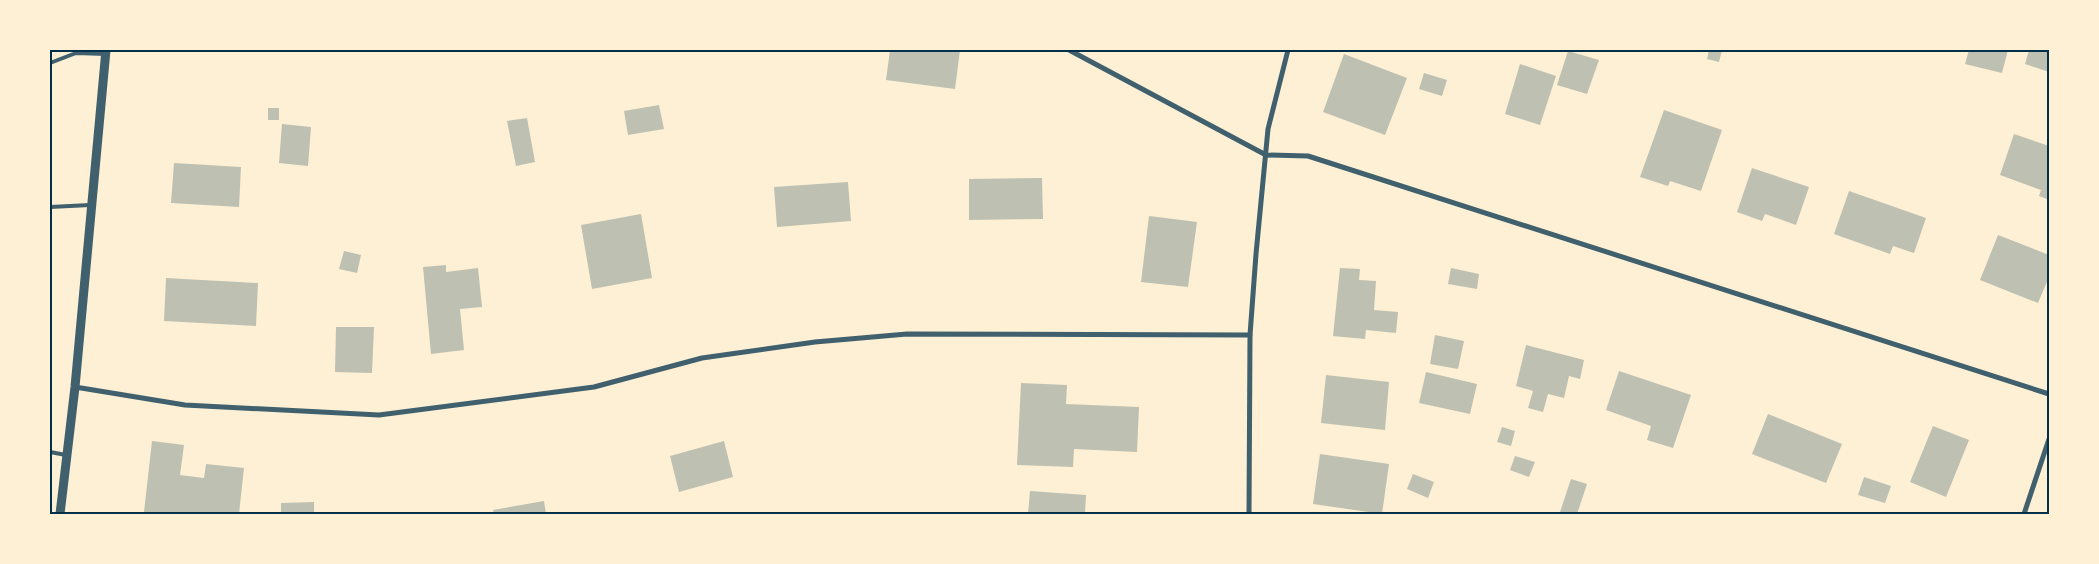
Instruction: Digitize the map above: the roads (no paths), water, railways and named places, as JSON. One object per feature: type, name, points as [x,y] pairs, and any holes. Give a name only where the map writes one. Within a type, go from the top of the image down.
[{"type":"street","points":[[1069,50],[1266,155],[1308,156],[2049,394]]},
{"type":"street","points":[[1249,514],[1250,335],[1268,128],[1288,50]]},
{"type":"street","points":[[60,514],[76,387],[106,52]]},
{"type":"street","points":[[76,387],[185,405],[379,415],[594,387],[702,358],[815,342],[907,334],[1250,335]]},
{"type":"street","points":[[2024,514],[2049,439]]},
{"type":"lane","points":[[50,62],[76,53],[106,52]]},
{"type":"lane","points":[[50,207],[93,205]]},
{"type":"lane","points":[[50,452],[66,455]]}]
